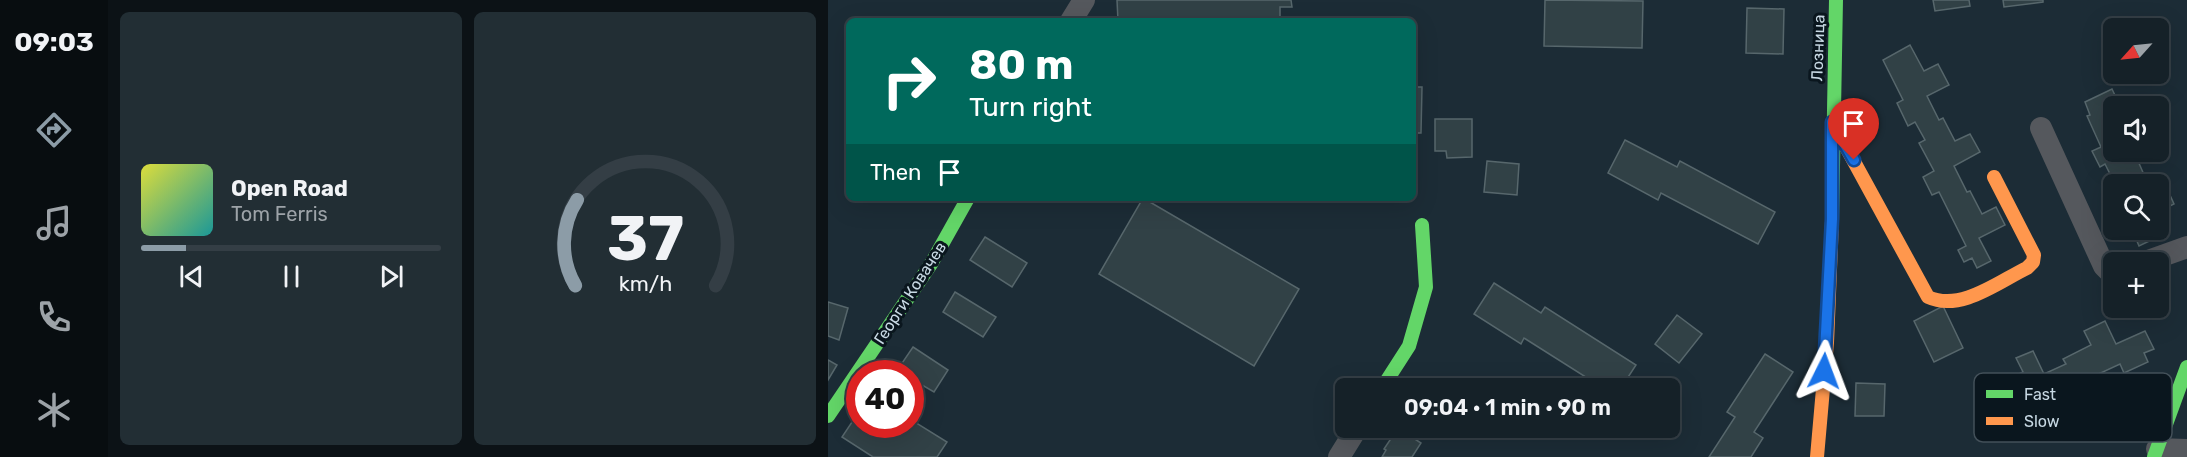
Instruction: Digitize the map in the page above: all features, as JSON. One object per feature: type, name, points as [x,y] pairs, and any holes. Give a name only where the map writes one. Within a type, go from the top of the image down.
[{"type":"street","points":[[1073,18],[1083,0]]},
{"type":"street","name":"Лозница","points":[[1817,457],[1822,414],[1831,230],[1836,0]]},
{"type":"street","points":[[1832,122],[1928,297],[1934,300],[1957,301],[2027,268],[2033,262],[2034,255],[1994,177]]},
{"type":"street","points":[[2041,129],[2103,265]]},
{"type":"street","name":"Георги Ковачев","points":[[828,416],[931,264],[966,201]]},
{"type":"street","points":[[1388,378],[1409,346],[1426,287],[1422,225]]},
{"type":"street","points":[[2169,254],[2187,248]]},
{"type":"street","points":[[2172,409],[2187,367]]},
{"type":"street","points":[[1339,457],[1351,438]]},
{"type":"street","points":[[2156,453],[2187,450]]},
{"type":"building","points":[[1117,0],[1291,0],[1292,7],[1280,7],[1280,18],[1118,18]]},
{"type":"building","points":[[1545,0],[1643,1],[1642,48],[1544,46]]},
{"type":"building","points":[[1933,0],[1969,0],[1970,6],[1935,11]]},
{"type":"building","points":[[2003,0],[2043,0],[2043,2],[2004,7]]},
{"type":"building","points":[[1747,8],[1784,9],[1783,54],[1746,53]]},
{"type":"building","points":[[1910,45],[1924,71],[1938,64],[1949,85],[1927,96],[1939,120],[1943,118],[1955,141],[1970,134],[1980,152],[1954,166],[1967,192],[1970,191],[1982,214],[1996,207],[2005,225],[1979,238],[1991,261],[1977,268],[1972,258],[1964,262],[1958,250],[1966,246],[1939,192],[1932,195],[1923,177],[1934,171],[1919,143],[1925,140],[1915,122],[1908,126],[1897,103],[1903,100],[1883,60]]},
{"type":"building","points":[[1416,87],[1422,87],[1421,133],[1416,133]]},
{"type":"building","points":[[2112,89],[2115,96],[2103,96],[2103,162],[2138,162],[2144,174],[2110,174],[2105,164],[2100,167],[2092,151],[2101,147],[2087,116],[2090,115],[2085,102]]},
{"type":"building","points":[[1435,119],[1472,119],[1472,157],[1447,158],[1446,151],[1435,151]]},
{"type":"building","points":[[1625,140],[1677,167],[1680,161],[1775,212],[1758,244],[1661,193],[1658,200],[1608,173]]},
{"type":"building","points":[[1487,161],[1519,164],[1517,195],[1484,192]]},
{"type":"building","points":[[2169,193],[2174,204],[2169,206]]},
{"type":"building","points":[[1141,201],[1148,201],[1299,289],[1254,366],[1099,274]]},
{"type":"building","points":[[985,237],[1027,263],[1012,287],[970,260]]},
{"type":"building","points":[[2136,240],[2152,240],[2139,246]]},
{"type":"building","points":[[1494,283],[1541,313],[1545,307],[1636,365],[1628,378],[1587,378],[1524,338],[1521,344],[1474,314]]},
{"type":"building","points":[[955,292],[996,317],[983,337],[943,312]]},
{"type":"building","points":[[828,302],[848,308],[839,340],[828,336]]},
{"type":"building","points":[[1943,306],[1963,348],[1934,362],[1914,321]]},
{"type":"building","points":[[1677,315],[1702,334],[1679,363],[1655,344]]},
{"type":"building","points":[[2105,321],[2116,344],[2145,331],[2154,349],[2144,353],[2148,362],[2124,373],[2120,364],[2100,373],[2046,373],[2066,364],[2063,359],[2091,345],[2084,331]]},
{"type":"building","points":[[913,347],[948,370],[934,392],[924,386],[924,360],[904,360]]},
{"type":"building","points":[[2033,351],[2044,373],[2021,373],[2023,372],[2016,358]]},
{"type":"building","points":[[1765,354],[1793,372],[1754,432],[1763,438],[1751,457],[1709,457],[1735,417],[1727,412]]},
{"type":"building","points":[[828,360],[837,365],[828,380]]},
{"type":"building","points":[[1856,383],[1885,384],[1884,416],[1855,416]]},
{"type":"building","points":[[924,428],[947,442],[937,457],[873,457],[842,437],[846,431],[846,438],[924,438]]},
{"type":"building","points":[[1391,438],[1413,438],[1421,443],[1412,457],[1382,457],[1386,450],[1384,449]]},
{"type":"traffic: fast","points":[[1832,221],[1836,0]]},
{"type":"traffic: fast","points":[[828,416],[931,264],[966,201]]},
{"type":"traffic: fast","points":[[1388,378],[1409,346],[1426,287],[1422,225]]},
{"type":"traffic: fast","points":[[2172,408],[2187,367]]},
{"type":"traffic: fast","points":[[2154,457],[2160,442]]},
{"type":"traffic: slow","points":[[1834,125],[1928,297],[1941,301],[1966,298],[1992,287],[2027,268],[2033,262],[2034,255],[1994,177]]},
{"type":"traffic: slow","points":[[1817,457],[1827,343],[1832,221]]},
{"type":"route","points":[[1824,371],[1832,219],[1832,122],[1854,160]]}]
